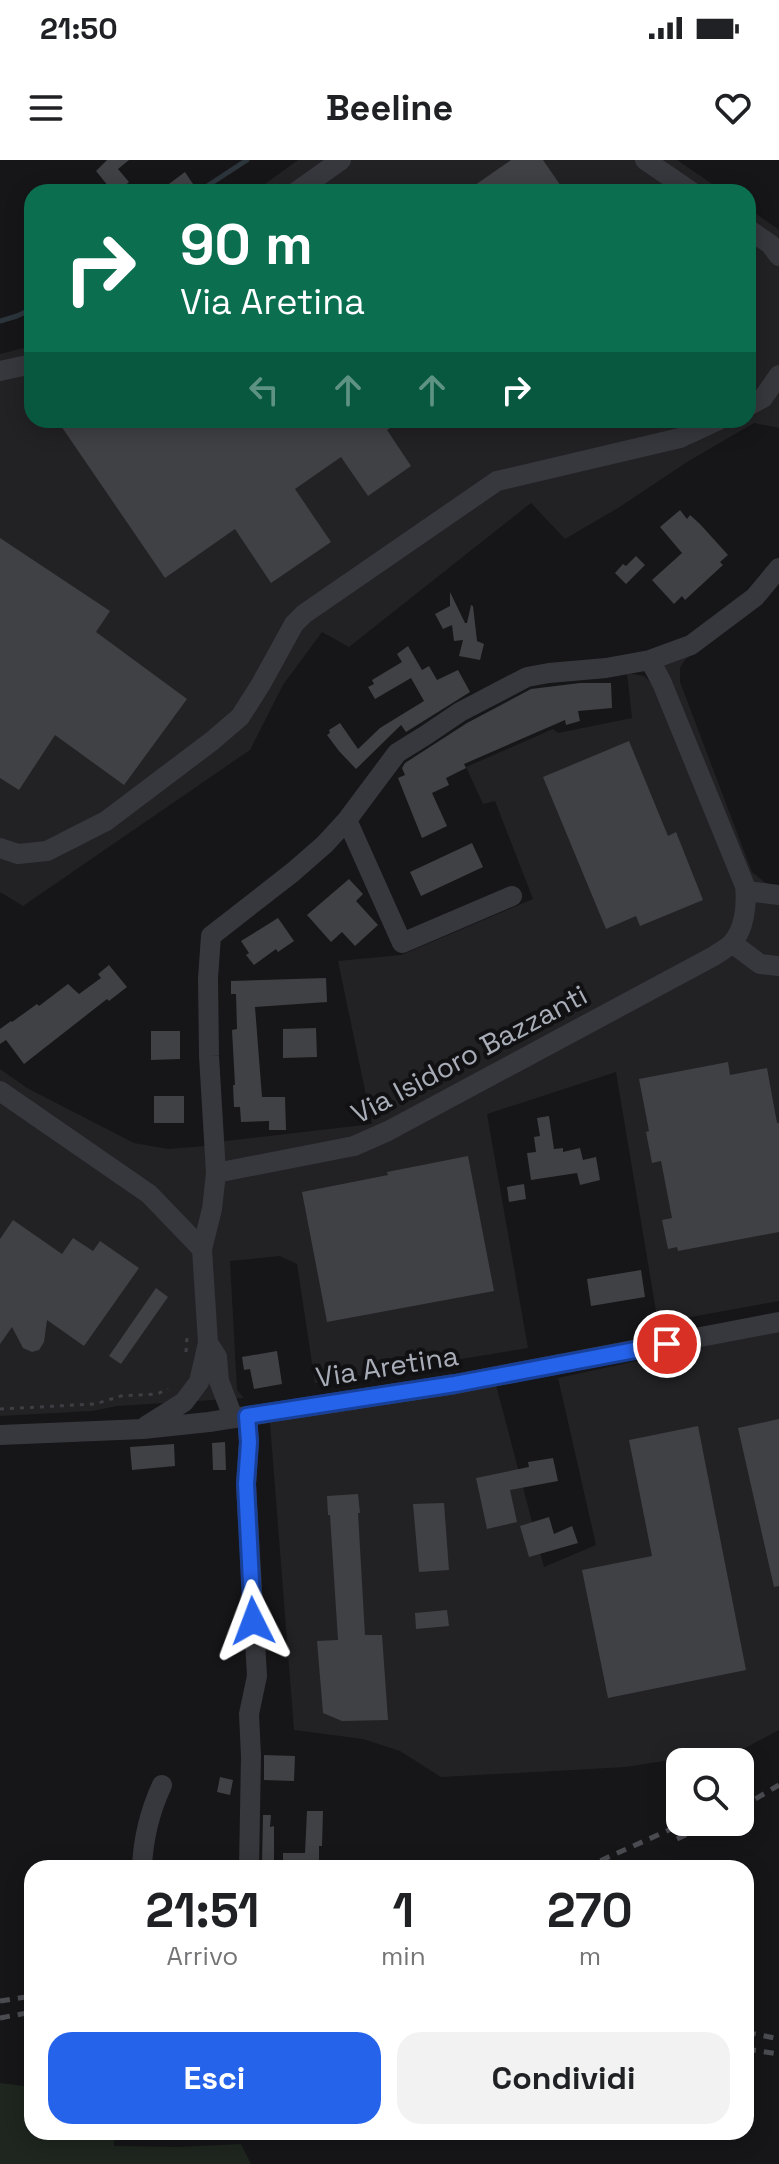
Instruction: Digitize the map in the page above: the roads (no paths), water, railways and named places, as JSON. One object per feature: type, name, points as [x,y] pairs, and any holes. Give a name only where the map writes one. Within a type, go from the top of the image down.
[{"type":"street","points":[[307,184],[341,160]]},
{"type":"street","points":[[645,160],[680,184]]},
{"type":"street","points":[[756,234],[770,244],[779,256]]},
{"type":"street","points":[[0,371],[24,366]]},
{"type":"street","points":[[763,402],[779,375]]},
{"type":"street","points":[[0,848],[18,854],[47,851],[106,821],[240,717],[294,624],[304,614],[497,481],[680,438],[702,428]]},
{"type":"street","points":[[209,1422],[202,1249],[212,1209],[216,1173],[209,1056],[211,936],[325,844],[397,753],[460,712],[527,677],[650,660],[691,645],[755,597],[779,568]]},
{"type":"street","points":[[650,660],[745,886],[747,903],[732,943],[760,964],[779,966]]},
{"type":"street","points":[[347,820],[402,943],[512,896]]},
{"type":"street","points":[[746,891],[779,895]]},
{"type":"street","name":"Via Isidoro Bazzanti","points":[[216,1173],[354,1146],[388,1131],[714,956],[732,943]]},
{"type":"street","points":[[0,1091],[149,1194],[202,1249]]},
{"type":"street","name":"Via Aretina","points":[[0,1435],[143,1429],[209,1422],[455,1384],[779,1322]]},
{"type":"street","points":[[209,1381],[240,1417],[249,1442],[246,1484],[257,1676],[249,1714],[249,1860]]},
{"type":"street","points":[[143,1429],[209,1381]]},
{"type":"street","points":[[142,1860],[152,1806],[162,1785]]},
{"type":"waterway","points":[[210,184],[247,160]]},
{"type":"waterway","points":[[0,321],[24,313]]},
{"type":"railway","points":[[754,1800],[779,1785]]},
{"type":"railway","points":[[602,1860],[666,1831]]},
{"type":"railway","points":[[677,1839],[683,1836]]},
{"type":"railway","points":[[0,2001],[24,1997]]},
{"type":"railway","points":[[0,2018],[24,2014]]},
{"type":"railway","points":[[754,2034],[779,2039]]},
{"type":"railway","points":[[754,2050],[779,2054]]}]
